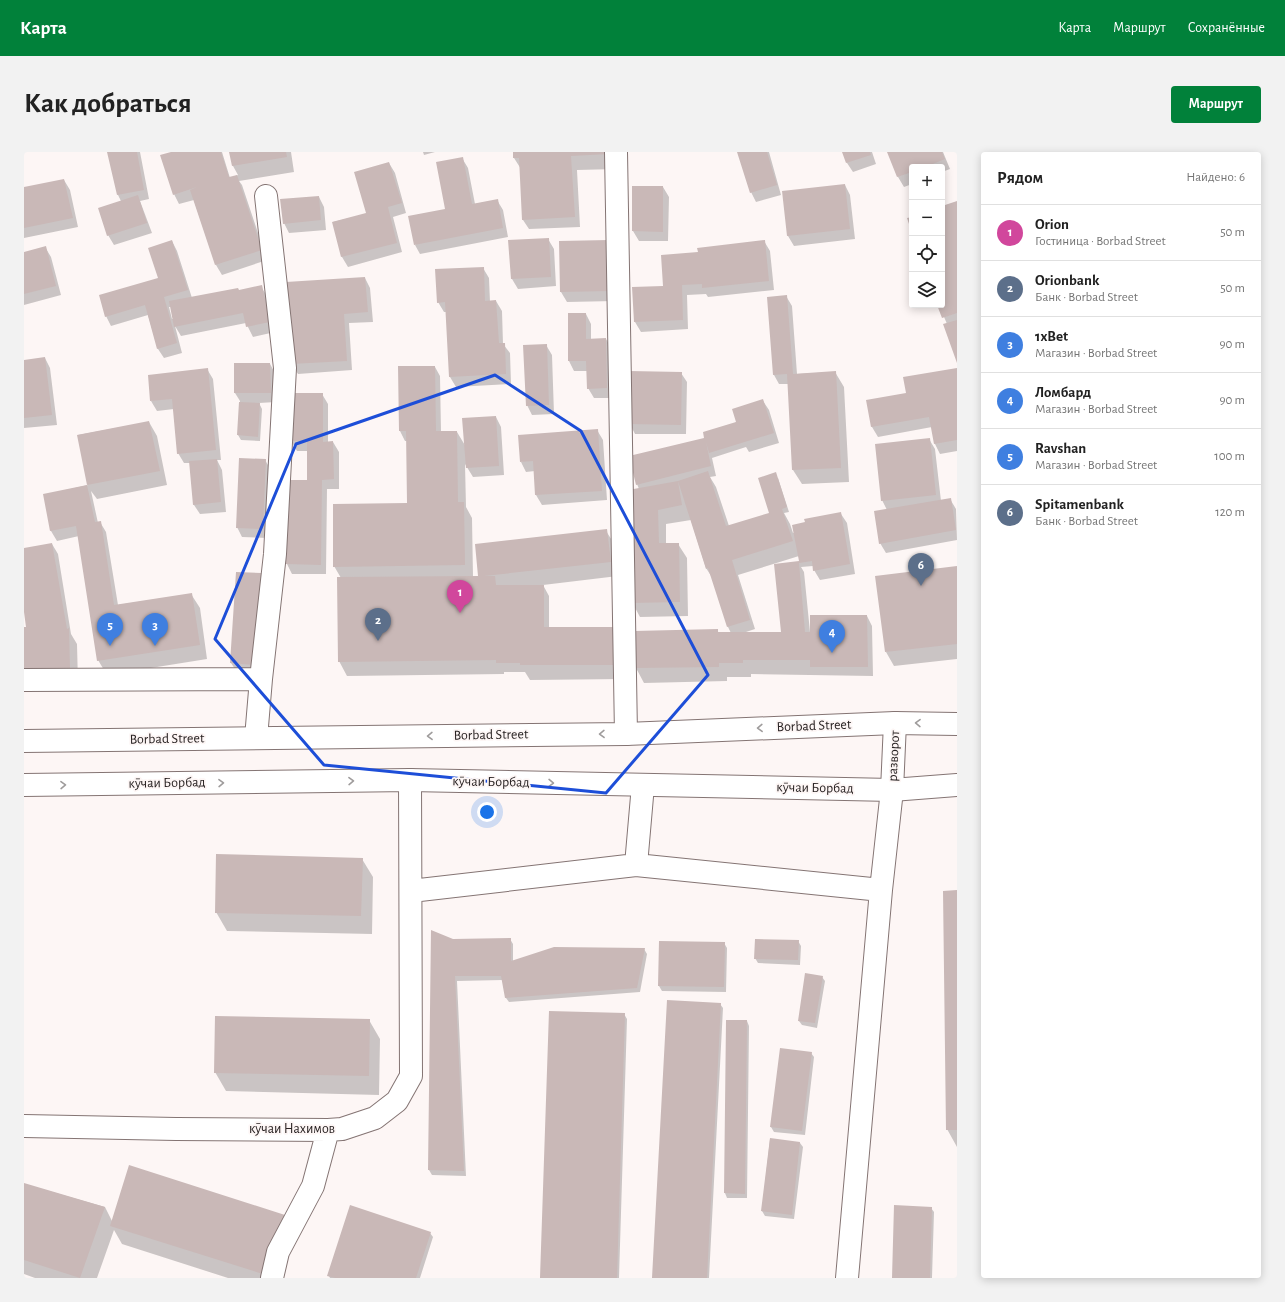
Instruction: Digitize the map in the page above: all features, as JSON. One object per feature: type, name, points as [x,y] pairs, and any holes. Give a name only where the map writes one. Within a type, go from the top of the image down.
[{"type":"street","points":[[616,152],[626,734]]},
{"type":"street","points":[[256,738],[275,554],[285,368],[266,196]]},
{"type":"street","points":[[24,680],[261,680]]},
{"type":"street","name":"Borbad Street","points":[[24,741],[626,734],[895,723],[957,724]]},
{"type":"street","name":"разворот","points":[[848,1278],[892,790],[895,723]]},
{"type":"street","name":"кӯчаи Борбад","points":[[24,785],[410,780],[892,790],[957,785]]},
{"type":"street","name":"кӯчаи Нахимов","points":[[24,1126],[183,1130],[328,1130],[342,1129],[375,1118],[397,1101],[411,1076],[410,780]]},
{"type":"street","points":[[636,865],[643,785]]},
{"type":"street","points":[[411,891],[636,865],[882,890]]},
{"type":"street","points":[[272,1278],[278,1252],[313,1186],[328,1130]]},
{"type":"highlighted area","points":[[495,375],[581,431],[708,675],[606,793],[324,765],[215,639],[296,444]]},
{"type":"building","points":[[107,152],[137,152],[144,190],[117,195]]},
{"type":"building","points":[[171,152],[221,152],[229,177],[237,175],[262,250],[215,265],[190,190],[197,187],[173,195],[160,155]]},
{"type":"building","points":[[229,152],[286,152],[287,157],[232,166]]},
{"type":"building","points":[[513,152],[609,152],[609,154],[571,156],[575,217],[522,220],[519,158],[513,158]]},
{"type":"building","points":[[737,152],[767,152],[777,185],[750,193]]},
{"type":"building","points":[[842,152],[870,152],[871,155],[846,163]]},
{"type":"building","points":[[887,152],[942,152],[945,159],[932,164],[909,164],[909,173],[897,177]]},
{"type":"building","points":[[463,157],[472,204],[498,199],[503,228],[414,245],[408,216],[445,209],[436,162]]},
{"type":"building","points":[[389,162],[402,203],[388,207],[397,243],[341,257],[332,222],[366,213],[354,172]]},
{"type":"building","points":[[64,179],[73,218],[24,228],[24,187]]},
{"type":"building","points":[[845,184],[850,229],[787,236],[782,191]]},
{"type":"building","points":[[632,186],[663,186],[663,232],[632,231]]},
{"type":"building","points":[[138,195],[147,223],[107,236],[98,208]]},
{"type":"building","points":[[319,196],[321,220],[283,224],[280,199]]},
{"type":"building","points":[[957,201],[957,313],[942,318],[938,308],[945,308],[945,205]]},
{"type":"building","points":[[549,238],[551,277],[511,279],[508,240]]},
{"type":"building","points":[[172,240],[188,290],[164,297],[177,343],[157,349],[145,305],[105,317],[99,295],[158,278],[148,248]]},
{"type":"building","points":[[609,240],[610,291],[560,292],[559,241]]},
{"type":"building","points":[[765,240],[769,281],[702,288],[702,284],[682,285],[683,320],[634,322],[632,287],[663,286],[661,255],[698,252],[697,248]]},
{"type":"building","points":[[46,246],[56,286],[24,294],[24,252]]},
{"type":"building","points":[[484,267],[485,301],[496,300],[499,343],[505,343],[506,374],[449,377],[445,302],[437,303],[435,269]]},
{"type":"building","points":[[365,277],[368,312],[344,314],[347,361],[291,364],[286,282]]},
{"type":"building","points":[[262,285],[270,322],[246,327],[243,313],[174,327],[169,301]]},
{"type":"building","points":[[787,295],[793,374],[836,371],[841,468],[792,470],[787,374],[773,375],[767,297]]},
{"type":"building","points":[[568,313],[586,313],[586,339],[606,338],[607,388],[587,389],[586,361],[568,361]]},
{"type":"building","points":[[957,320],[957,363],[943,324]]},
{"type":"building","points":[[547,344],[549,405],[526,406],[523,345]]},
{"type":"building","points":[[45,357],[52,415],[24,418],[24,360]]},
{"type":"building","points":[[234,363],[270,363],[271,393],[234,393]]},
{"type":"building","points":[[398,366],[435,366],[436,431],[457,431],[458,502],[464,502],[465,565],[333,567],[333,504],[407,503],[406,431],[399,431]]},
{"type":"building","points":[[208,368],[216,450],[177,454],[172,399],[150,401],[148,375]]},
{"type":"building","points":[[957,368],[957,440],[934,444],[929,417],[871,427],[866,400],[906,393],[903,377]]},
{"type":"building","points":[[629,371],[682,372],[681,425],[629,424]]},
{"type":"building","points":[[290,393],[323,393],[323,442],[333,441],[334,479],[322,480],[321,565],[286,564],[286,480],[307,480],[307,441],[290,441]]},
{"type":"building","points":[[763,399],[774,433],[709,453],[706,442],[711,466],[636,485],[629,456],[704,438],[703,432],[736,422],[732,409]]},
{"type":"building","points":[[239,402],[260,403],[258,437],[237,435]]},
{"type":"building","points":[[496,416],[499,466],[466,468],[462,418]]},
{"type":"building","points":[[149,421],[160,471],[87,485],[77,435]]},
{"type":"building","points":[[598,429],[602,491],[535,495],[533,461],[520,462],[518,435]]},
{"type":"building","points":[[930,438],[936,495],[881,501],[875,444]]},
{"type":"building","points":[[239,458],[266,459],[263,529],[236,528]]},
{"type":"building","points":[[217,459],[221,502],[193,505],[189,461]]},
{"type":"building","points":[[708,471],[726,526],[769,513],[758,478],[776,472],[787,507],[782,509],[793,541],[732,560],[750,620],[727,627],[708,568],[706,569],[678,481]]},
{"type":"building","points":[[678,481],[682,505],[658,510],[659,543],[679,543],[680,602],[631,603],[628,490]]},
{"type":"building","points":[[87,485],[95,522],[101,521],[114,605],[192,593],[200,645],[97,661],[76,526],[50,531],[43,494]]},
{"type":"building","points":[[951,498],[956,530],[879,544],[874,511]]},
{"type":"building","points":[[841,512],[850,564],[813,571],[812,561],[799,563],[805,632],[810,632],[810,615],[867,615],[868,667],[810,667],[810,660],[743,660],[743,663],[719,663],[719,667],[635,668],[634,631],[718,629],[718,632],[781,632],[774,564],[799,561],[792,525],[805,522],[804,519]]},
{"type":"building","points":[[607,529],[611,562],[484,576],[495,576],[496,585],[544,585],[544,627],[616,627],[617,665],[520,665],[520,663],[496,663],[496,660],[338,662],[337,577],[478,576],[475,544]]},
{"type":"building","points":[[52,543],[67,629],[69,628],[70,669],[24,670],[24,627],[26,627],[24,612],[24,548]]},
{"type":"building","points":[[957,566],[957,644],[885,652],[875,576]]},
{"type":"building","points":[[236,572],[261,573],[254,665],[230,663]]},
{"type":"building","points":[[216,854],[363,858],[361,916],[215,913]]},
{"type":"building","points":[[957,890],[957,1130],[946,1130],[943,891]]},
{"type":"building","points":[[431,930],[453,939],[511,938],[511,961],[554,947],[645,948],[637,988],[505,998],[501,976],[455,976],[464,1171],[428,1170]]},
{"type":"building","points":[[755,939],[799,940],[798,960],[754,959]]},
{"type":"building","points":[[659,941],[725,942],[724,987],[658,986]]},
{"type":"building","points":[[805,973],[823,976],[815,1023],[798,1021]]},
{"type":"building","points":[[667,1000],[721,1003],[707,1278],[652,1278]]},
{"type":"building","points":[[549,1011],[625,1013],[617,1278],[540,1278]]},
{"type":"building","points":[[215,1016],[370,1019],[369,1076],[214,1073]]},
{"type":"building","points":[[726,1020],[747,1020],[745,1194],[724,1193]]},
{"type":"building","points":[[780,1048],[812,1052],[802,1131],[770,1127]]},
{"type":"building","points":[[770,1138],[800,1142],[792,1215],[761,1211]]},
{"type":"building","points":[[129,1165],[285,1215],[266,1275],[110,1226]]},
{"type":"building","points":[[24,1183],[105,1207],[80,1278],[24,1260]]},
{"type":"building","points":[[350,1205],[431,1232],[416,1278],[335,1278],[327,1276]]},
{"type":"building","points":[[894,1205],[932,1207],[930,1278],[892,1278]]},
{"type":"place","name":"Spitamenbank","points":[[921,586]]},
{"type":"place","name":"Orion","points":[[460,613]]},
{"type":"place","name":"Orionbank","points":[[378,641]]},
{"type":"place","name":"Ravshan","points":[[110,646]]},
{"type":"place","name":"1xBet","points":[[155,646]]},
{"type":"place","name":"Ломбард","points":[[832,653]]}]
